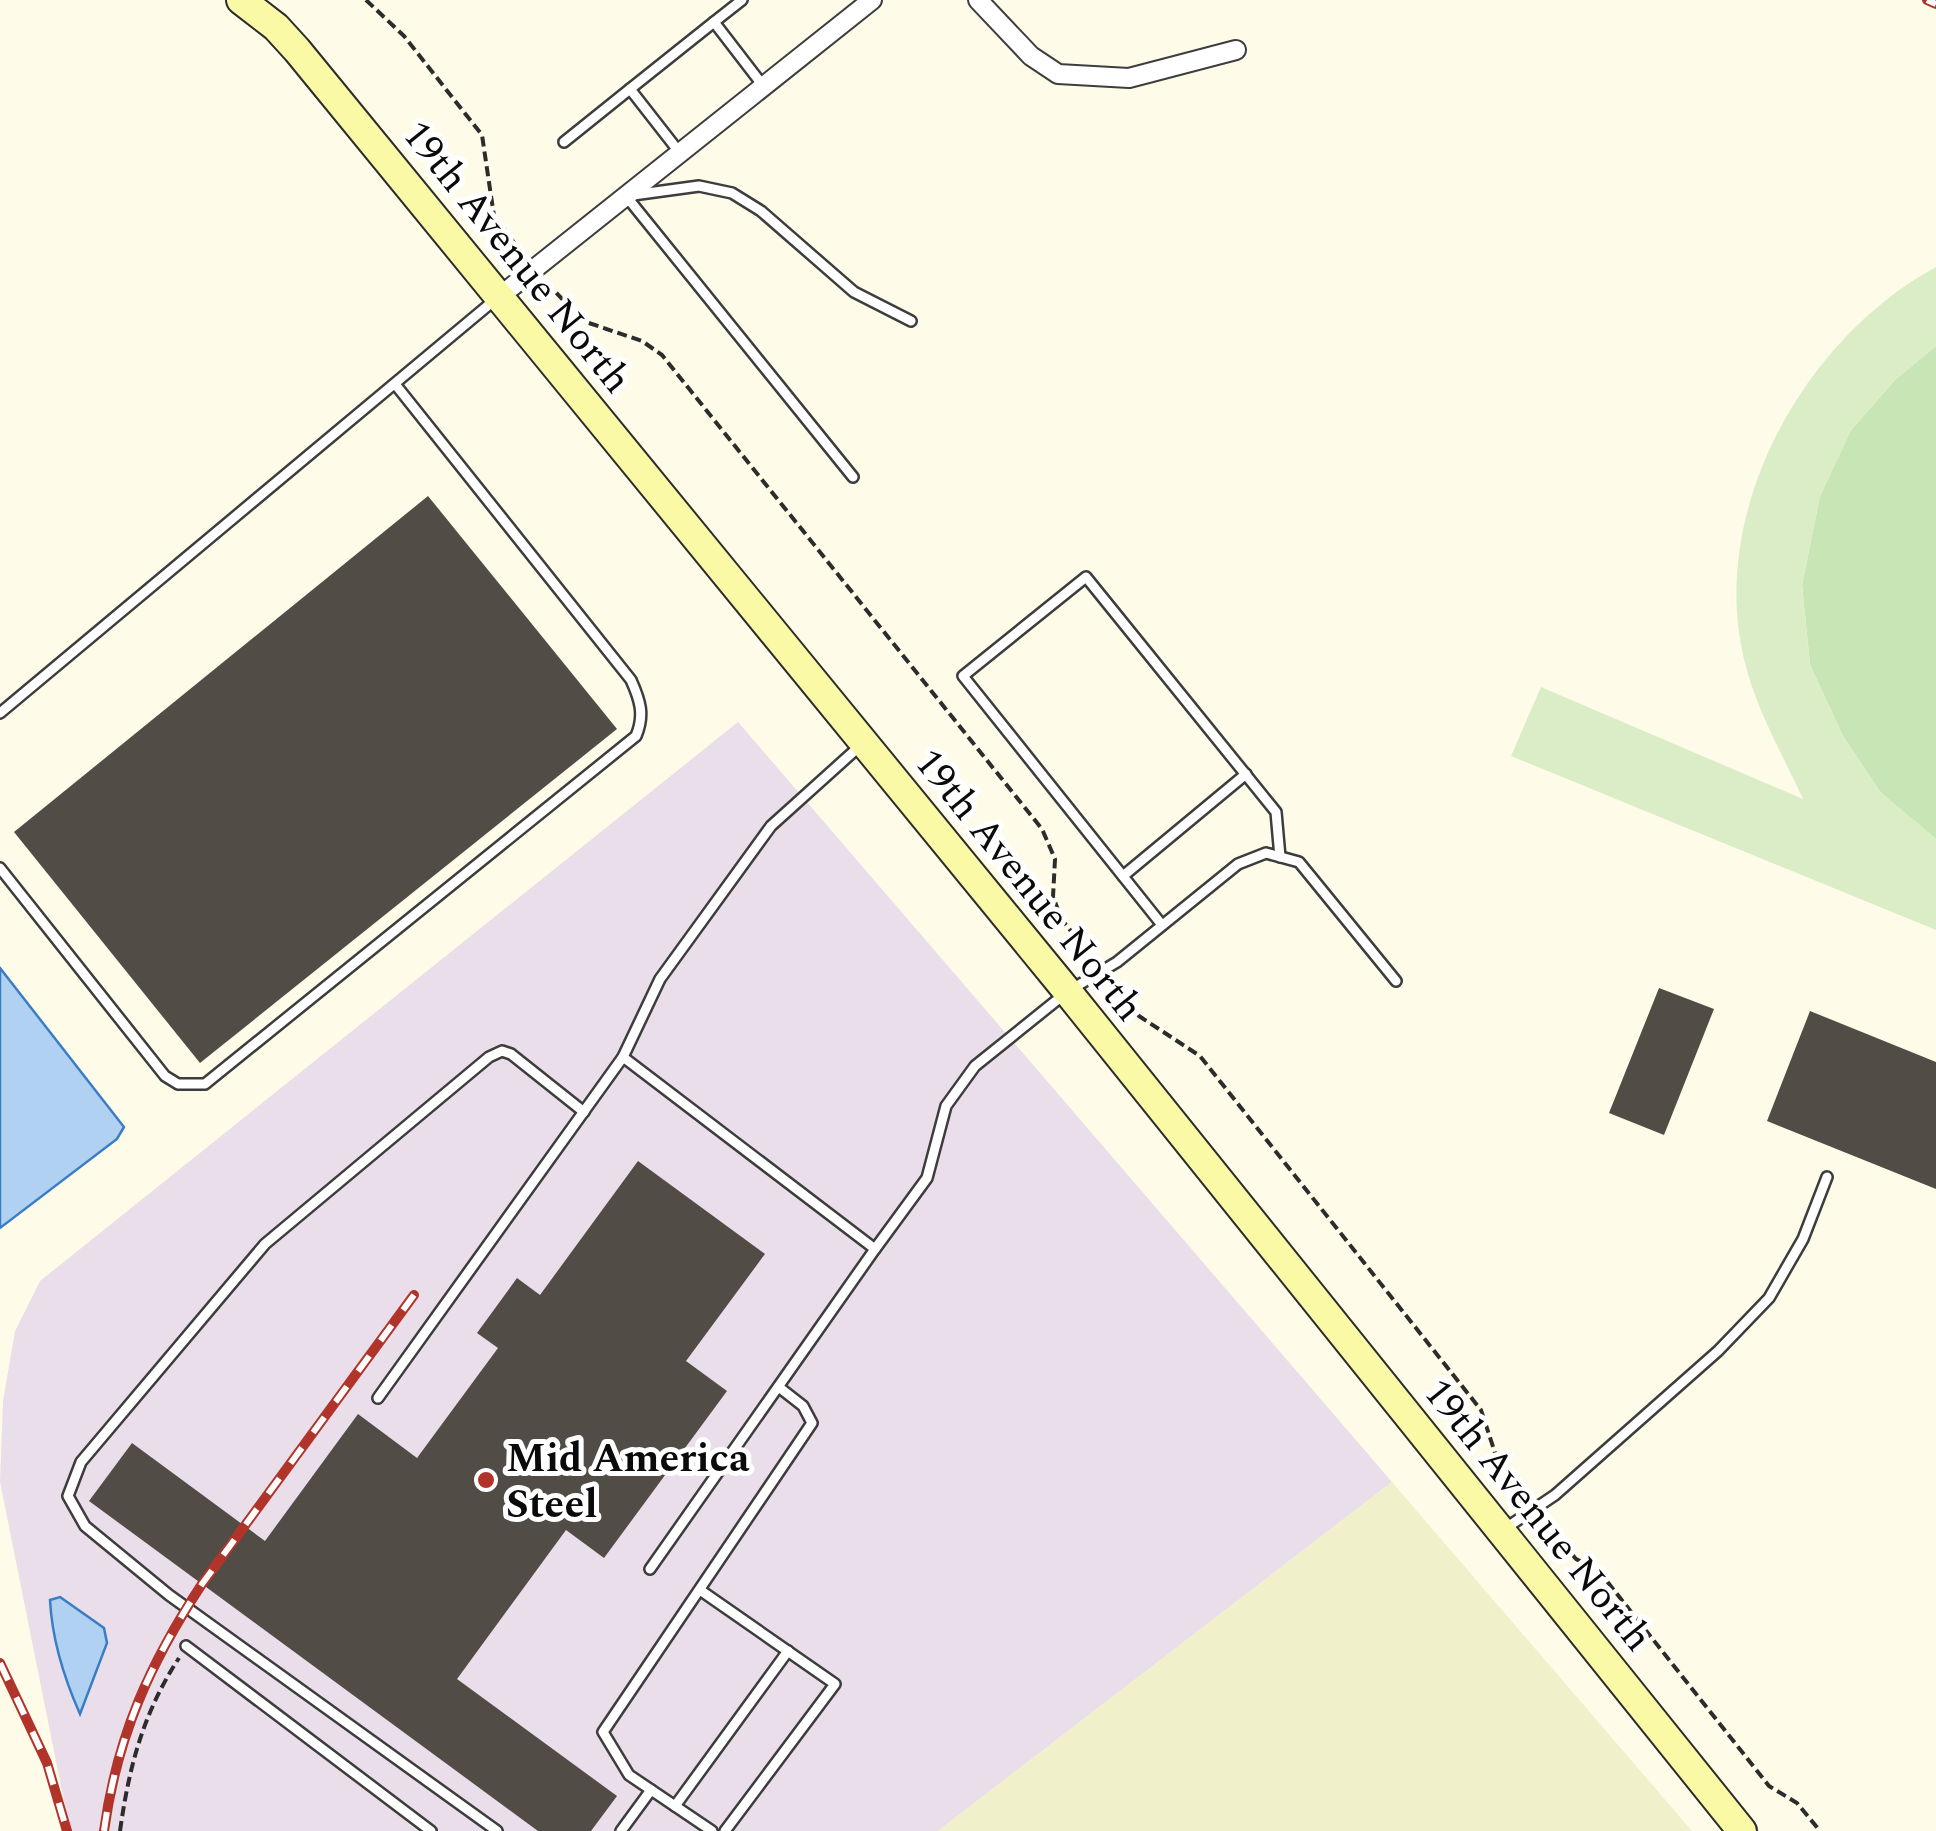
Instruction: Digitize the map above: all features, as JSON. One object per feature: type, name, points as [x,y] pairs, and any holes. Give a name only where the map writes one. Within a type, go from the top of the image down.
[{"type":"street","name":"19th Avenue North","points":[[242,0],[298,50],[1067,992],[1742,1831]]},
{"type":"street","points":[[499,297],[872,0]]},
{"type":"street","points":[[978,0],[1031,56],[1058,74],[1129,78],[1236,50]]},
{"type":"lane","points":[[564,142],[742,0]]},
{"type":"lane","points":[[714,22],[764,87]]},
{"type":"lane","points":[[630,89],[680,153]]},
{"type":"lane","points":[[626,196],[699,186],[732,194],[761,211],[854,292],[911,321]]},
{"type":"lane","points":[[626,196],[853,477]]},
{"type":"lane","points":[[0,712],[499,297]]},
{"type":"lane","points":[[0,868],[166,1076],[178,1084],[206,1084],[636,736],[642,723],[640,700],[630,680],[395,384]]},
{"type":"lane","points":[[1162,926],[963,676],[1086,576],[1276,812],[1280,857]]},
{"type":"lane","points":[[378,1398],[623,1057],[660,978],[770,826],[863,743]]},
{"type":"lane","points":[[1123,876],[1246,774]]},
{"type":"lane","points":[[650,1569],[927,1178],[946,1106],[960,1084],[975,1066],[1067,992],[1162,926],[1238,864],[1266,853],[1299,862],[1396,982]]},
{"type":"lane","points":[[497,1831],[168,1595],[85,1526],[68,1496],[82,1462],[266,1244],[489,1057],[502,1051],[512,1054],[584,1112]]},
{"type":"lane","points":[[623,1057],[874,1249]]},
{"type":"lane","points":[[1501,1531],[1556,1495],[1718,1351],[1769,1298],[1804,1240],[1827,1177]]},
{"type":"lane","points":[[712,1831],[629,1776],[603,1732],[812,1423],[803,1406],[780,1388]]},
{"type":"lane","points":[[700,1590],[834,1684],[725,1831]]},
{"type":"lane","points":[[186,1646],[431,1831]]},
{"type":"lane","points":[[675,1806],[788,1651]]},
{"type":"lane","points":[[620,1831],[652,1790]]},
{"type":"path","points":[[366,0],[404,36],[482,135],[494,216],[535,268],[583,321],[642,341],[662,356],[1042,829],[1055,859],[1053,896],[1062,920],[1139,1016],[1200,1056],[1481,1410],[1498,1462],[1534,1509],[1576,1559],[1598,1570],[1769,1786],[1796,1803],[1820,1831]]},
{"type":"path","points":[[120,1831],[134,1748],[165,1678],[186,1646]]},
{"type":"shaded area","points":[[738,722],[1392,1482],[938,1831],[70,1831],[0,1482],[3,1401],[15,1331],[40,1281]]},
{"type":"green space","points":[[1936,267],[1936,346],[1896,379],[1851,430],[1820,496],[1802,585],[1810,665],[1843,736],[1881,793],[1936,839],[1936,930],[1511,756],[1541,687],[1803,799],[1762,714],[1744,659],[1737,602],[1740,544],[1754,488],[1777,433],[1808,383],[1846,337],[1889,298]]},
{"type":"green space","points":[[1936,346],[1936,839],[1881,793],[1843,736],[1810,665],[1802,585],[1820,496],[1851,430],[1896,379]]},
{"type":"green space","points":[[1392,1482],[1692,1831],[938,1831]]},
{"type":"water","points":[[0,968],[124,1127],[117,1139],[0,1228]]},
{"type":"water","points":[[60,1597],[104,1628],[107,1643],[80,1714],[53,1629],[50,1600]]},
{"type":"building","points":[[428,496],[617,729],[200,1063],[14,832]]},
{"type":"building","points":[[1659,988],[1714,1009],[1664,1135],[1609,1113]]},
{"type":"building","points":[[1810,1011],[1936,1062],[1936,1189],[1767,1121]]},
{"type":"building","name":"Mid America Steel","points":[[638,1161],[765,1254],[686,1361],[727,1391],[604,1558],[566,1530],[457,1679],[617,1796],[591,1831],[538,1831],[89,1501],[132,1443],[265,1541],[358,1414],[417,1458],[498,1348],[477,1333],[517,1278],[540,1295]]},
{"type":"railway","points":[[1927,0],[1936,4]]},
{"type":"railway","points":[[104,1831],[127,1732],[183,1613],[414,1295]]},
{"type":"railway","points":[[0,1663],[47,1763],[67,1831]]},
{"type":"place","name":"Mid America Steel","points":[[486,1480]]}]
